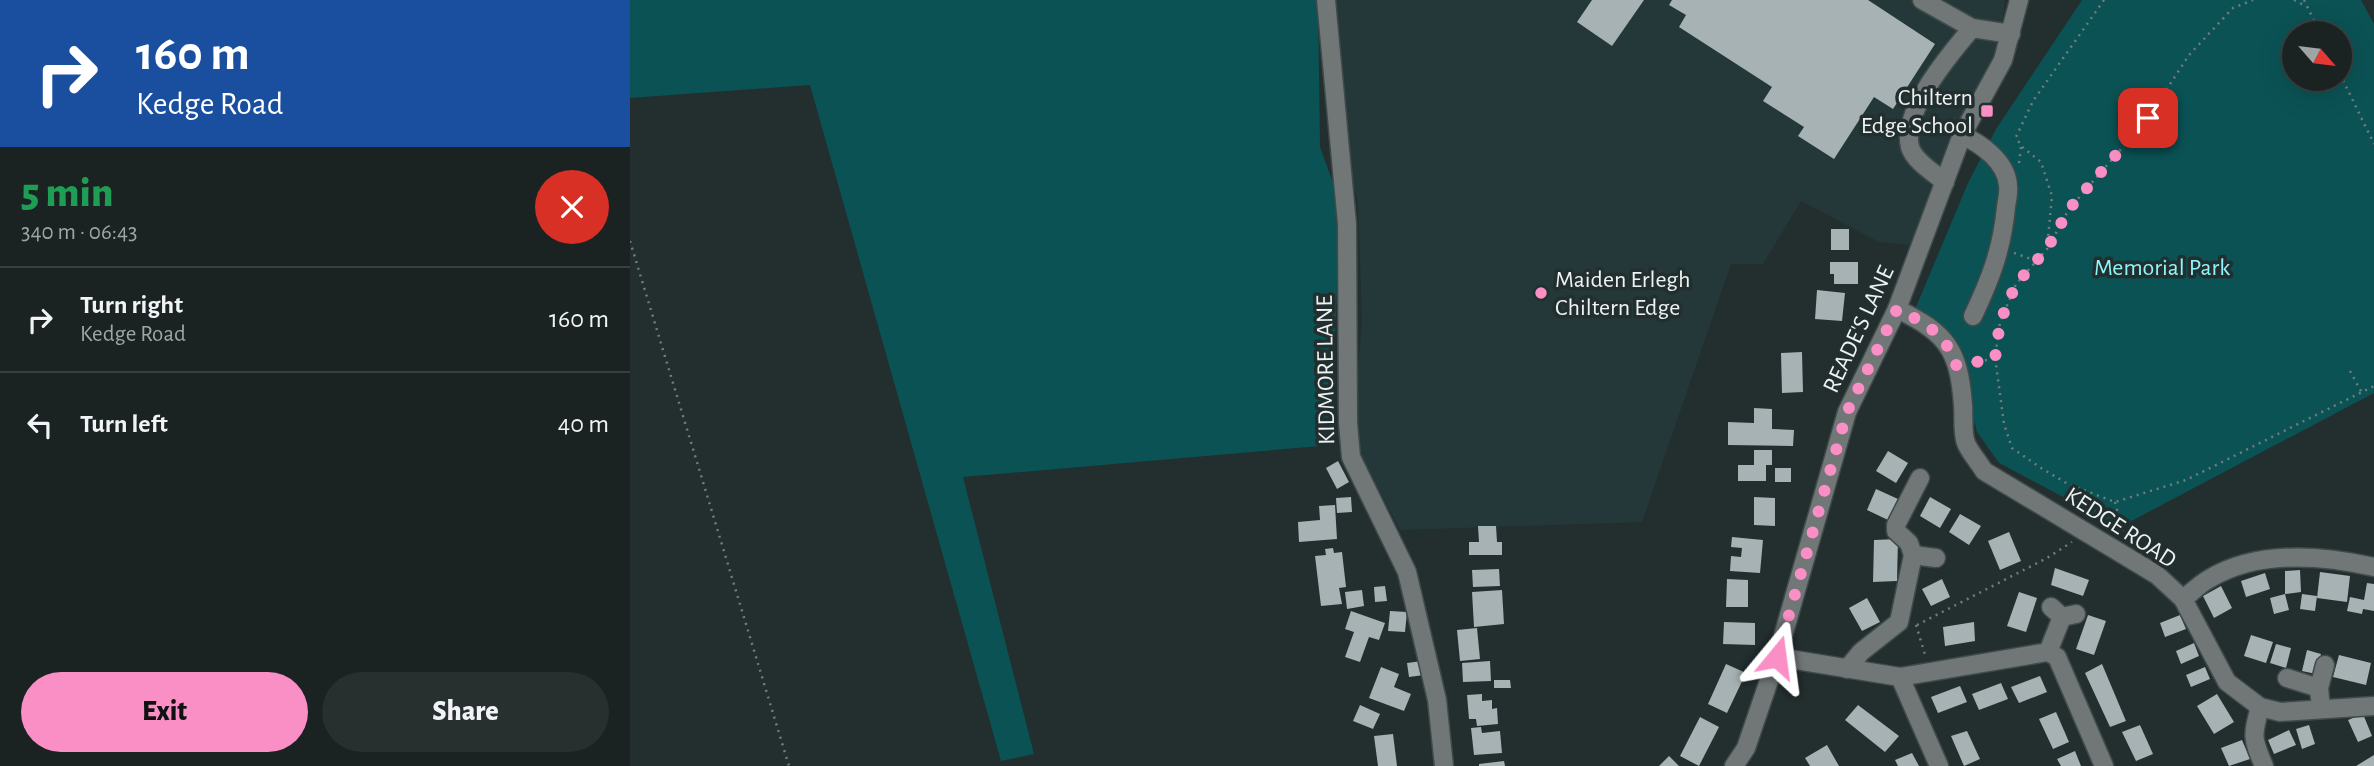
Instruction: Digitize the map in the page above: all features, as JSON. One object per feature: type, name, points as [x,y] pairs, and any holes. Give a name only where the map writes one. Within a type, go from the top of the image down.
[{"type":"street","name":"KIDMORE LANE","points":[[1326,0],[1347,224],[1348,423],[1351,457],[1407,572],[1437,700],[1444,766]]},
{"type":"street","points":[[1922,0],[1972,28],[2011,34]]},
{"type":"street","name":"READE'S LANE","points":[[1734,766],[1746,748],[1777,657],[1847,412],[1897,309],[1962,135],[1993,82],[2011,34],[2019,0]]},
{"type":"street","points":[[1945,181],[1925,166],[1910,148],[1910,130],[1915,108],[1955,48],[1972,28]]},
{"type":"street","points":[[1962,135],[1983,145],[1992,154],[2008,183],[2000,248],[1993,275],[1973,316]]},
{"type":"street","name":"KEDGE ROAD","points":[[1897,309],[1940,334],[1953,353],[1961,380],[1966,443],[1984,471],[2157,575],[2183,599],[2227,682],[2260,707]]},
{"type":"street","points":[[1920,478],[1896,525],[1896,531],[1911,549],[1936,558]]},
{"type":"street","points":[[1847,669],[1861,652],[1899,622],[1911,549]]},
{"type":"street","points":[[2183,599],[2209,579],[2241,564],[2294,557],[2332,559],[2374,567]]},
{"type":"street","points":[[2049,652],[2063,613]]},
{"type":"street","points":[[1777,657],[1900,677],[2049,652],[2057,657],[2104,766]]},
{"type":"street","points":[[2322,709],[2319,688],[2325,665]]},
{"type":"street","points":[[1900,677],[1939,766]]},
{"type":"street","points":[[2287,678],[2319,688]]},
{"type":"street","points":[[2264,766],[2254,743],[2253,730],[2260,707],[2280,712],[2374,706]]},
{"type":"path","points":[[2047,249],[2052,196],[2041,162],[2021,146],[2016,137],[2032,102],[2104,0]]},
{"type":"path","points":[[2253,0],[2233,9],[2189,55],[2148,118],[2069,209],[2047,249],[2016,284],[2000,322],[1995,359],[2004,424],[2012,448],[2068,484],[2115,502],[2186,480],[2374,386]]},
{"type":"path","points":[[2294,0],[2306,6]]},
{"type":"path","points":[[2304,0],[2314,21]]},
{"type":"path","points":[[2348,91],[2374,144]]},
{"type":"path","points":[[630,241],[789,766]]},
{"type":"path","points":[[2000,248],[2037,261]]},
{"type":"path","points":[[1956,365],[1995,359]]},
{"type":"path","points":[[2350,371],[2362,393]]},
{"type":"path","points":[[2115,502],[2129,551],[2125,556]]},
{"type":"path","points":[[1899,622],[1917,625],[2047,558],[2087,533]]},
{"type":"path","points":[[1917,625],[1930,672]]},
{"type":"shaded area","name":"Maiden Erlegh Chiltern Edge","points":[[1333,0],[2005,0],[2000,43],[1947,149],[1913,245],[1879,242],[1801,201],[1763,264],[1731,264],[1642,522],[1400,530],[1352,439],[1362,322],[1358,200],[1335,130]]},
{"type":"green space","points":[[630,0],[1318,0],[1320,147],[1340,202],[1331,445],[963,477],[1034,754],[1001,761],[810,85],[630,98]]},
{"type":"green space","name":"Memorial Park","points":[[2082,0],[2361,0],[2374,24],[2374,393],[2120,527],[1999,463],[1977,432],[1950,334],[1916,307],[1968,183],[1996,129]]},
{"type":"building","points":[[1592,0],[1644,0],[1612,46],[1577,22]]},
{"type":"building","points":[[1672,0],[1868,0],[1935,44],[1893,109],[1874,97],[1834,159],[1798,136],[1804,127],[1763,101],[1772,87],[1679,27],[1686,15],[1669,5]]},
{"type":"building","points":[[1831,229],[1849,229],[1849,250],[1831,250]]},
{"type":"building","points":[[1830,262],[1858,262],[1858,284],[1834,284],[1834,274],[1830,274]]},
{"type":"building","points":[[1817,290],[1845,293],[1842,321],[1815,319]]},
{"type":"building","points":[[1802,352],[1803,392],[1782,393],[1781,353]]},
{"type":"building","points":[[1754,408],[1772,409],[1772,429],[1794,430],[1793,446],[1728,445],[1728,422],[1754,423]]},
{"type":"building","points":[[1754,450],[1772,450],[1772,465],[1766,465],[1766,481],[1738,481],[1738,465],[1754,465]]},
{"type":"building","points":[[1888,451],[1908,463],[1896,483],[1876,471]]},
{"type":"building","points":[[1338,461],[1349,482],[1337,489],[1326,468]]},
{"type":"building","points":[[1775,468],[1791,468],[1791,482],[1775,482]]},
{"type":"building","points":[[1876,489],[1898,499],[1888,520],[1867,510]]},
{"type":"building","points":[[1351,497],[1352,512],[1337,513],[1336,498]]},
{"type":"building","points":[[1754,497],[1775,498],[1775,526],[1754,525]]},
{"type":"building","points":[[1930,497],[1951,509],[1940,528],[1920,516]]},
{"type":"building","points":[[1335,505],[1337,539],[1299,542],[1298,522],[1320,520],[1319,506]]},
{"type":"building","points":[[1960,514],[1981,526],[1969,545],[1949,532]]},
{"type":"building","points":[[1478,526],[1496,526],[1497,542],[1502,542],[1502,555],[1469,555],[1469,542],[1479,542]]},
{"type":"building","points":[[2009,532],[2021,561],[2000,570],[1988,541]]},
{"type":"building","points":[[1732,537],[1763,540],[1760,573],[1730,571],[1731,556],[1741,557],[1742,548],[1731,547]]},
{"type":"building","points":[[1898,539],[1897,581],[1873,582],[1874,540]]},
{"type":"building","points":[[1333,548],[1334,553],[1342,552],[1346,587],[1339,588],[1342,604],[1321,606],[1315,556],[1326,555],[1325,549]]},
{"type":"building","points":[[2055,568],[2089,580],[2083,596],[2051,585]]},
{"type":"building","points":[[1499,569],[1500,586],[1473,587],[1472,570]]},
{"type":"building","points":[[2300,570],[2301,592],[2285,594],[2285,571]]},
{"type":"building","points":[[2320,572],[2350,576],[2347,602],[2317,598]]},
{"type":"building","points":[[2265,573],[2270,589],[2246,597],[2241,581]]},
{"type":"building","points":[[1727,579],[1748,580],[1748,607],[1726,607]]},
{"type":"building","points":[[1942,579],[1950,597],[1931,606],[1922,589]]},
{"type":"building","points":[[2367,583],[2374,584],[2374,611],[2363,609],[2362,614],[2347,611],[2350,597],[2364,600]]},
{"type":"building","points":[[1385,586],[1387,601],[1375,602],[1374,587]]},
{"type":"building","points":[[2221,586],[2232,608],[2214,618],[2203,596]]},
{"type":"building","points":[[1362,590],[1364,606],[1347,609],[1345,592]]},
{"type":"building","points":[[1502,590],[1504,624],[1474,627],[1472,592]]},
{"type":"building","points":[[2019,592],[2037,598],[2026,632],[2007,626]]},
{"type":"building","points":[[2285,594],[2289,610],[2274,614],[2270,598]]},
{"type":"building","points":[[2302,594],[2317,596],[2315,611],[2300,609]]},
{"type":"building","points":[[1867,598],[1880,622],[1862,631],[1849,608]]},
{"type":"building","points":[[1351,611],[1385,623],[1379,640],[1369,637],[1360,662],[1345,657],[1354,632],[1345,629]]},
{"type":"building","points":[[1390,611],[1407,612],[1405,632],[1388,631]]},
{"type":"building","points":[[2088,615],[2106,621],[2094,655],[2076,649]]},
{"type":"building","points":[[2180,615],[2186,629],[2165,637],[2160,623]]},
{"type":"building","points":[[1724,622],[1755,623],[1755,645],[1723,644]]},
{"type":"building","points":[[1974,622],[1975,641],[1945,646],[1943,627]]},
{"type":"building","points":[[1477,628],[1480,659],[1460,661],[1457,630]]},
{"type":"building","points":[[2251,635],[2273,642],[2266,663],[2244,656]]},
{"type":"building","points":[[2194,643],[2199,656],[2181,664],[2176,651]]},
{"type":"building","points":[[2276,644],[2291,648],[2286,668],[2270,663]]},
{"type":"building","points":[[2307,650],[2321,654],[2316,674],[2302,671]]},
{"type":"building","points":[[2339,655],[2371,663],[2366,685],[2333,677]]},
{"type":"building","points":[[1422,661],[1424,675],[1409,677],[1407,663]]},
{"type":"building","points":[[1490,661],[1491,681],[1463,682],[1462,663]]},
{"type":"building","points":[[1726,664],[1746,673],[1727,713],[1708,704]]},
{"type":"building","points":[[2102,664],[2126,721],[2110,727],[2085,673]]},
{"type":"building","points":[[1381,667],[1399,674],[1394,687],[1411,694],[1404,711],[1369,698]]},
{"type":"building","points":[[2205,667],[2210,679],[2191,687],[2186,675]]},
{"type":"building","points":[[2040,676],[2047,692],[2019,703],[2011,687]]},
{"type":"building","points":[[1494,680],[1510,680],[1511,688],[1494,688]]},
{"type":"building","points":[[2001,683],[2008,699],[1979,710],[1972,694]]},
{"type":"building","points":[[1960,686],[1967,702],[1938,713],[1931,697]]},
{"type":"building","points":[[1482,694],[1482,701],[1492,700],[1492,709],[1497,708],[1498,724],[1477,726],[1476,719],[1469,719],[1467,695]]},
{"type":"building","points":[[2217,694],[2234,722],[2214,734],[2197,706]]},
{"type":"building","points":[[1360,705],[1380,714],[1373,729],[1353,721]]},
{"type":"building","points":[[1858,705],[1899,736],[1885,752],[1845,720]]},
{"type":"building","points":[[2056,712],[2069,742],[2053,749],[2039,719]]},
{"type":"building","points":[[2363,714],[2372,736],[2358,742],[2348,720]]},
{"type":"building","points":[[1700,717],[1719,727],[1699,766],[1680,756]]},
{"type":"building","points":[[2140,725],[2153,754],[2136,761],[2122,732]]},
{"type":"building","points":[[2309,725],[2315,744],[2302,749],[2296,729]]},
{"type":"building","points":[[1481,727],[1482,733],[1500,731],[1502,753],[1474,755],[1471,728]]},
{"type":"building","points":[[2289,730],[2296,745],[2274,754],[2268,740]]},
{"type":"building","points":[[1967,731],[1980,759],[1964,766],[1951,736]]},
{"type":"building","points":[[1393,734],[1397,766],[1378,766],[1374,736]]},
{"type":"building","points":[[2242,740],[2250,759],[2229,766],[2221,748]]},
{"type":"building","points":[[1827,745],[1839,766],[1810,766],[1805,758]]},
{"type":"building","points":[[2075,751],[2081,766],[2061,766],[2057,759]]},
{"type":"building","points":[[1912,753],[1919,766],[1898,766],[1895,760]]},
{"type":"building","points":[[2374,755],[2374,766],[2356,766]]},
{"type":"building","points":[[1669,756],[1679,766],[1659,766]]},
{"type":"building","points":[[1504,761],[1505,766],[1479,766],[1479,764]]},
{"type":"place","name":"Chiltern Edge School","points":[[1987,111]]},
{"type":"place","name":"Maiden Erlegh Chiltern Edge","points":[[1541,293]]},
{"type":"route","points":[[1777,657],[1847,412],[1897,309],[1940,334],[1953,353],[1956,365],[1995,359],[2000,322],[2016,284],[2047,249],[2069,209],[2148,118]]}]
